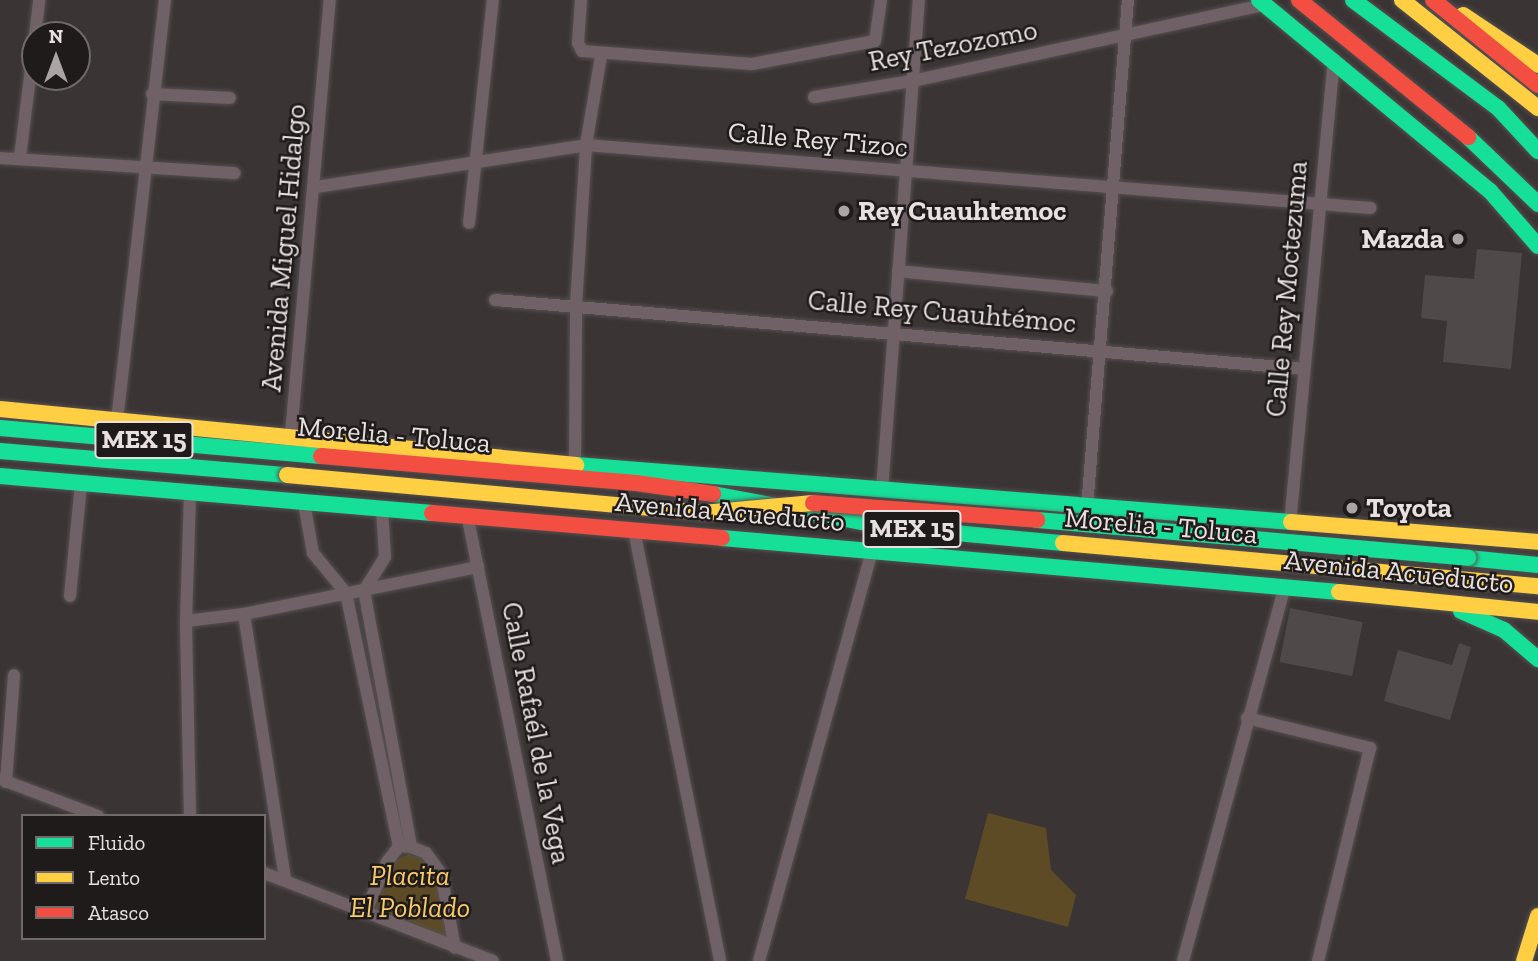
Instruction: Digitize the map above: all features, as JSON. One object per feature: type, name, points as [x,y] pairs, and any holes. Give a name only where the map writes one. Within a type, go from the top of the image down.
[{"type":"main road","points":[[1299,0],[1485,150],[1538,204]]},
{"type":"main road","points":[[1353,0],[1487,99],[1538,151]]},
{"type":"main road","points":[[1402,0],[1538,108]]},
{"type":"main road","points":[[1436,0],[1538,65]]},
{"type":"main road","points":[[1436,0],[1538,85]]},
{"type":"main road","points":[[1470,0],[1474,22]]},
{"type":"main road","points":[[1262,2],[1490,191],[1538,246]]},
{"type":"main road","name":"Avenida Acueducto","points":[[0,409],[117,421],[290,445],[575,465],[1538,542]]},
{"type":"main road","name":"Morelia - Toluca","points":[[0,428],[290,445],[636,483],[759,501],[882,526],[1538,586]]},
{"type":"main road","name":"Morelia - Toluca","points":[[0,451],[703,513],[813,503],[869,505],[1538,563]]},
{"type":"main road","name":"Avenida Acueducto","points":[[0,476],[1285,586],[1538,612]]},
{"type":"main road","points":[[1451,536],[1512,536],[1538,530]]},
{"type":"main road","points":[[1449,603],[1504,630],[1538,659]]},
{"type":"main road","points":[[1524,961],[1538,916]]},
{"type":"street","points":[[37,21],[39,0]]},
{"type":"street","points":[[117,421],[142,166],[165,0]]},
{"type":"street","name":"Avenida Miguel Hidalgo","points":[[285,501],[316,187],[330,0]]},
{"type":"street","points":[[469,223],[493,0]]},
{"type":"street","points":[[581,0],[578,43],[582,51],[601,55],[752,64],[875,41],[881,0]]},
{"type":"street","points":[[882,490],[919,0]]},
{"type":"street","points":[[1087,508],[1099,349],[1108,291],[1110,187],[1128,0]]},
{"type":"street","name":"Rey Tezozomo","points":[[814,97],[912,81],[1262,2]]},
{"type":"street","points":[[575,465],[576,305],[586,145],[601,55]]},
{"type":"street","name":"Calle Rey Moctezuma","points":[[1290,524],[1334,59]]},
{"type":"street","points":[[20,157],[28,91]]},
{"type":"street","points":[[152,93],[230,98]]},
{"type":"street","name":"Calle Rey Tizoc","points":[[316,187],[475,159],[586,145],[1370,208]]},
{"type":"street","points":[[0,158],[20,157],[235,173]]},
{"type":"street","points":[[898,271],[1108,291]]},
{"type":"street","name":"Calle Rey Cuauhtémoc","points":[[495,300],[1099,349],[1304,369]]},
{"type":"street","points":[[70,596],[81,483]]},
{"type":"street","points":[[190,493],[186,621],[190,814]]},
{"type":"street","points":[[304,503],[313,553],[346,593],[405,846]]},
{"type":"street","points":[[382,509],[385,557],[363,590],[405,846]]},
{"type":"street","name":"Calle Rafaél de la Vega","points":[[467,514],[557,961]]},
{"type":"street","points":[[635,530],[720,961]]},
{"type":"street","points":[[759,961],[872,550]]},
{"type":"street","points":[[186,621],[244,614],[478,567]]},
{"type":"street","points":[[1183,961],[1285,586]]},
{"type":"street","points":[[244,614],[285,880]]},
{"type":"street","points":[[13,676],[3,780],[93,814]]},
{"type":"street","points":[[1247,718],[1370,748],[1318,961]]},
{"type":"street","points":[[365,914],[387,862],[405,846]]},
{"type":"street","points":[[405,846],[426,853],[442,874],[455,948]]},
{"type":"street","points":[[266,874],[365,914],[494,961]]},
{"type":"green space","points":[[988,813],[1046,828],[1051,870],[1076,895],[1068,927],[965,899]]},
{"type":"green space","name":"Placita El Poblado","points":[[409,854],[427,861],[434,870],[449,935],[444,938],[369,910],[389,863]]},
{"type":"building","points":[[1477,249],[1522,253],[1511,369],[1443,362],[1447,321],[1421,318],[1425,275],[1474,279]]},
{"type":"building","points":[[1290,608],[1363,622],[1352,676],[1280,662]]},
{"type":"building","points":[[1459,643],[1471,647],[1450,720],[1384,701],[1398,650],[1452,665]]},
{"type":"traffic: fast","points":[[1259,0],[1490,191],[1538,246]]},
{"type":"traffic: fast","points":[[1353,0],[1498,108],[1538,151]]},
{"type":"traffic: fast","points":[[1468,137],[1538,204]]},
{"type":"traffic: fast","points":[[0,428],[321,456]]},
{"type":"traffic: fast","points":[[0,451],[287,475]]},
{"type":"traffic: fast","points":[[576,465],[1291,522]]},
{"type":"traffic: fast","points":[[0,476],[432,513]]},
{"type":"traffic: fast","points":[[713,494],[882,526],[1063,543]]},
{"type":"traffic: fast","points":[[1037,520],[1468,558]]},
{"type":"traffic: fast","points":[[722,538],[1339,592]]},
{"type":"traffic: fast","points":[[1468,558],[1538,565]]},
{"type":"traffic: fast","points":[[1461,611],[1504,630],[1538,659]]},
{"type":"traffic: slow","points":[[1402,0],[1538,108]]},
{"type":"traffic: slow","points":[[1463,15],[1538,65]]},
{"type":"traffic: slow","points":[[0,409],[576,465]]},
{"type":"traffic: slow","points":[[287,475],[703,513],[813,503]]},
{"type":"traffic: slow","points":[[1291,522],[1538,542]]},
{"type":"traffic: slow","points":[[1063,543],[1538,586]]},
{"type":"traffic: slow","points":[[1339,592],[1538,612]]},
{"type":"traffic: slow","points":[[1524,961],[1538,916]]},
{"type":"traffic: jam","points":[[1299,0],[1468,137]]},
{"type":"traffic: jam","points":[[1433,0],[1538,85]]},
{"type":"traffic: jam","points":[[321,456],[636,483],[713,494]]},
{"type":"traffic: jam","points":[[813,503],[1037,520]]},
{"type":"traffic: jam","points":[[432,513],[722,538]]},
{"type":"place","name":"Rey Cuauhtemoc","points":[[844,211]]},
{"type":"place","name":"Mazda","points":[[1458,239]]},
{"type":"place","name":"Toyota","points":[[1352,508]]}]
